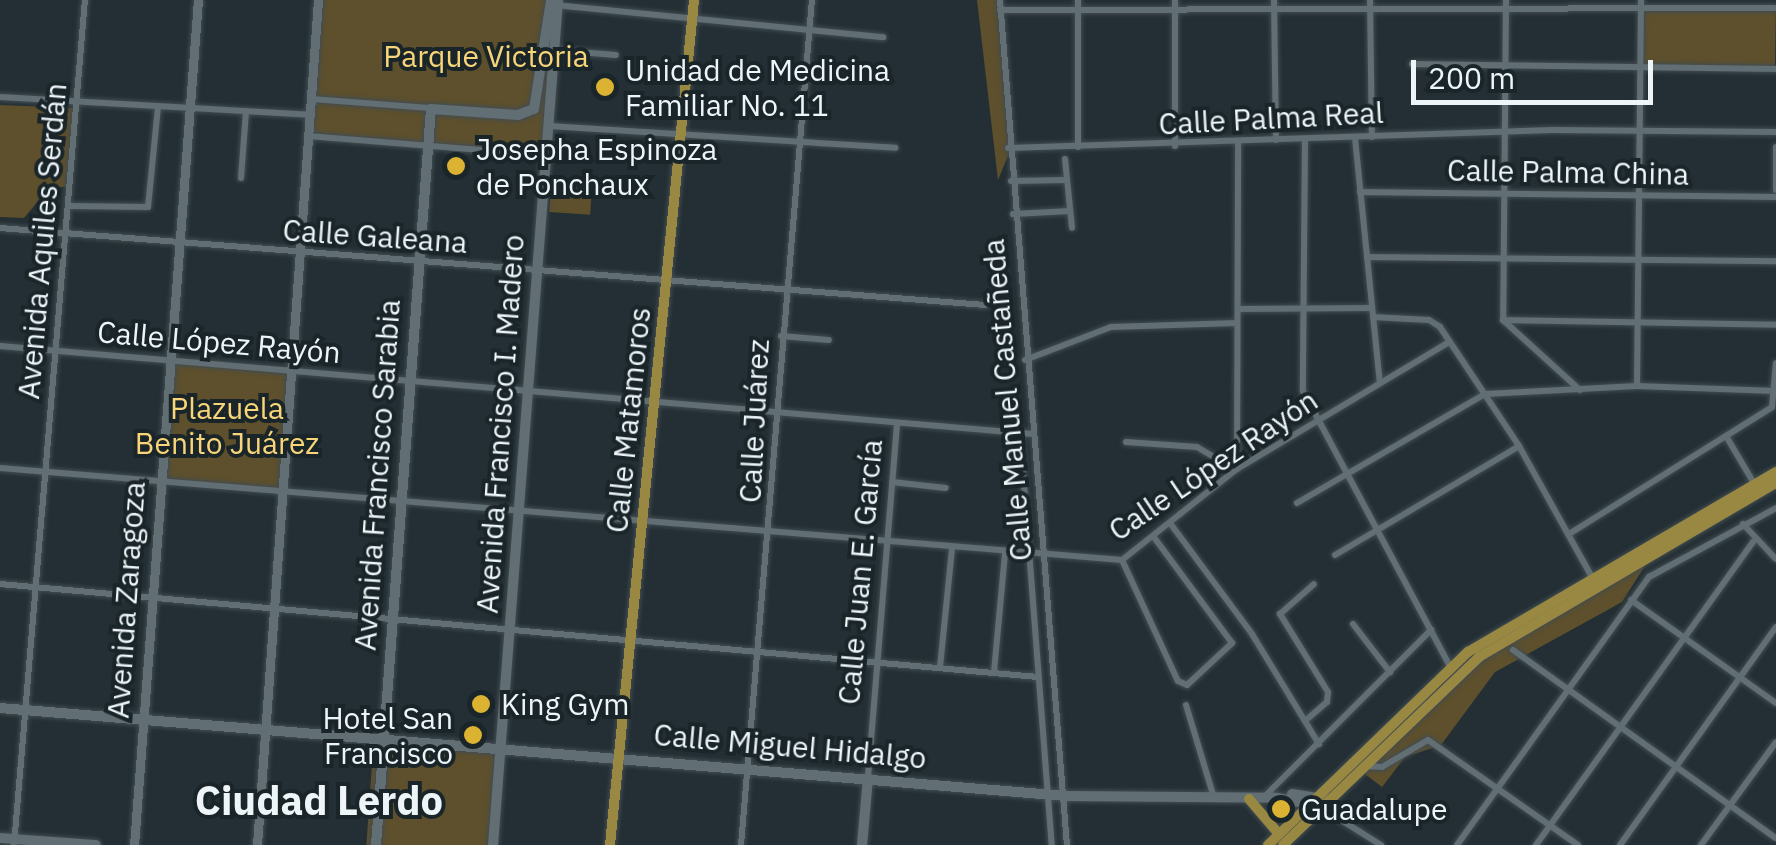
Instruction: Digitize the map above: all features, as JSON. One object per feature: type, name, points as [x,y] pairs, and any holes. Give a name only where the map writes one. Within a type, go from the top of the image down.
[{"type":"main road","name":"Calle Matamoros","points":[[610,845],[694,0]]},
{"type":"main road","name":"Avenida Francisco I. Madero","points":[[493,845],[556,2]]},
{"type":"main road","points":[[432,108],[518,115],[534,109],[556,2]]},
{"type":"main road","name":"Avenida Francisco Sarabia","points":[[376,845],[390,619],[432,108]]},
{"type":"main road","points":[[1268,845],[1281,840],[1450,666],[1592,577],[1776,472]]},
{"type":"main road","points":[[1320,801],[1494,646],[1776,483]]},
{"type":"main road","name":"Calle Miguel Hidalgo","points":[[0,708],[383,736],[1066,796],[1320,801]]},
{"type":"main road","name":"Calle Juan E. García","points":[[862,845],[868,778]]},
{"type":"main road","points":[[1249,799],[1281,840]]},
{"type":"main road","points":[[0,838],[96,845]]},
{"type":"street","name":"Avenida Aquiles Serdán","points":[[14,842],[22,710],[86,0]]},
{"type":"street","name":"Avenida Zaragoza","points":[[134,845],[198,0]]},
{"type":"street","points":[[257,845],[318,0]]},
{"type":"street","name":"Calle Juárez","points":[[741,845],[770,534],[783,292],[812,0]]},
{"type":"street","name":"Calle Manuel Castañeda","points":[[1000,0],[1010,181],[1066,796],[1067,845]]},
{"type":"street","points":[[1078,0],[1078,147]]},
{"type":"street","points":[[556,2],[883,36]]},
{"type":"street","points":[[1000,10],[1274,4],[1776,8]]},
{"type":"street","points":[[1274,4],[1276,140]]},
{"type":"street","points":[[1370,4],[1372,136]]},
{"type":"street","points":[[1506,4],[1503,320],[1580,391]]},
{"type":"street","points":[[1637,386],[1641,4]]},
{"type":"street","points":[[1174,146],[1175,5]]},
{"type":"street","points":[[554,50],[616,54]]},
{"type":"street","points":[[1412,64],[1776,69]]},
{"type":"street","points":[[0,97],[309,115]]},
{"type":"street","points":[[312,99],[432,108]]},
{"type":"street","points":[[69,206],[142,212],[148,208],[158,106]]},
{"type":"street","points":[[241,178],[246,111]]},
{"type":"street","points":[[549,126],[895,148]]},
{"type":"street","name":"Calle Palma Real","points":[[1008,148],[1174,146],[1505,131],[1776,132]]},
{"type":"street","points":[[308,136],[546,154]]},
{"type":"street","points":[[1355,138],[1380,382]]},
{"type":"street","points":[[1304,140],[1303,391],[1450,666]]},
{"type":"street","points":[[1126,442],[1197,447],[1236,469],[1238,142]]},
{"type":"street","points":[[1776,147],[1776,193]]},
{"type":"street","points":[[1065,159],[1072,228]]},
{"type":"street","points":[[1010,181],[1067,180]]},
{"type":"street","name":"Calle Palma China","points":[[1360,192],[1639,196],[1776,193]]},
{"type":"street","points":[[1013,214],[1070,211]]},
{"type":"street","name":"Calle Galeana","points":[[0,228],[986,305]]},
{"type":"street","points":[[1367,257],[1776,261]]},
{"type":"street","points":[[1238,309],[1372,308]]},
{"type":"street","points":[[1373,318],[1429,320],[1450,342],[1519,446],[1592,577]]},
{"type":"street","points":[[1503,320],[1776,325]]},
{"type":"street","points":[[1026,360],[1110,327],[1238,323]]},
{"type":"street","points":[[781,336],[829,340]]},
{"type":"street","name":"Calle López Rayón","points":[[0,468],[1029,556],[1122,560],[1236,469],[1450,342]]},
{"type":"street","name":"Calle López Rayón","points":[[0,346],[1032,434]]},
{"type":"street","points":[[1569,534],[1772,407],[1776,363]]},
{"type":"street","points":[[1297,503],[1485,394],[1637,386],[1776,391]]},
{"type":"street","name":"Calle Juan E. García","points":[[868,778],[897,423]]},
{"type":"street","name":"Calle Manuel Castañeda","points":[[1020,433],[1052,845]]},
{"type":"street","points":[[1726,436],[1755,485]]},
{"type":"street","points":[[1335,555],[1519,446]]},
{"type":"street","points":[[892,482],[946,488]]},
{"type":"street","points":[[1456,845],[1631,600],[1661,567],[1776,508]]},
{"type":"street","points":[[1170,522],[1252,634],[1319,744]]},
{"type":"street","points":[[1743,524],[1754,542],[1776,558]]},
{"type":"street","points":[[1122,560],[1178,681],[1186,685],[1231,640],[1153,536]]},
{"type":"street","points":[[1536,845],[1754,542]]},
{"type":"street","points":[[940,668],[952,549]]},
{"type":"street","points":[[994,672],[1005,554]]},
{"type":"street","points":[[0,584],[1038,677]]},
{"type":"street","points":[[1305,721],[1329,698],[1280,614],[1314,584]]},
{"type":"street","points":[[1631,600],[1776,704]]},
{"type":"street","points":[[1353,624],[1390,672]]},
{"type":"street","points":[[1620,845],[1776,628]]},
{"type":"street","points":[[1262,799],[1431,630]]},
{"type":"street","points":[[1513,650],[1776,838]]},
{"type":"street","points":[[1186,704],[1215,800]]},
{"type":"street","points":[[1363,766],[1382,767],[1418,740],[1437,744],[1578,845]]},
{"type":"street","points":[[1701,845],[1776,742]]},
{"type":"street","points":[[1320,801],[1379,844]]},
{"type":"green space","name":"Parque Victoria","points":[[320,0],[551,0],[545,71],[553,23],[550,154],[311,136]]},
{"type":"green space","points":[[977,0],[1002,0],[1010,151],[998,180]]},
{"type":"green space","points":[[1642,5],[1776,7],[1775,70],[1641,68]]},
{"type":"green space","points":[[0,105],[76,108],[70,186],[48,189],[24,218],[0,217]]},
{"type":"green space","points":[[551,186],[592,189],[590,215],[549,212]]},
{"type":"green space","name":"Plazuela Benito Juárez","points":[[170,360],[293,371],[282,491],[159,481]]},
{"type":"green space","points":[[1646,564],[1622,602],[1495,672],[1441,745],[1405,757],[1382,787],[1361,771],[1463,670]]},
{"type":"green space","points":[[374,736],[502,745],[495,845],[366,845]]},
{"type":"place","name":"Unidad de Medicina Familiar No. 11","points":[[605,87]]},
{"type":"place","name":"Josepha Espinoza de Ponchaux","points":[[456,166]]},
{"type":"place","name":"King Gym","points":[[481,704]]},
{"type":"place","name":"Hotel San Francisco","points":[[473,735]]},
{"type":"place","name":"Guadalupe","points":[[1281,809]]},
{"type":"district","name":"Ciudad Lerdo","points":[[319,800]]}]
